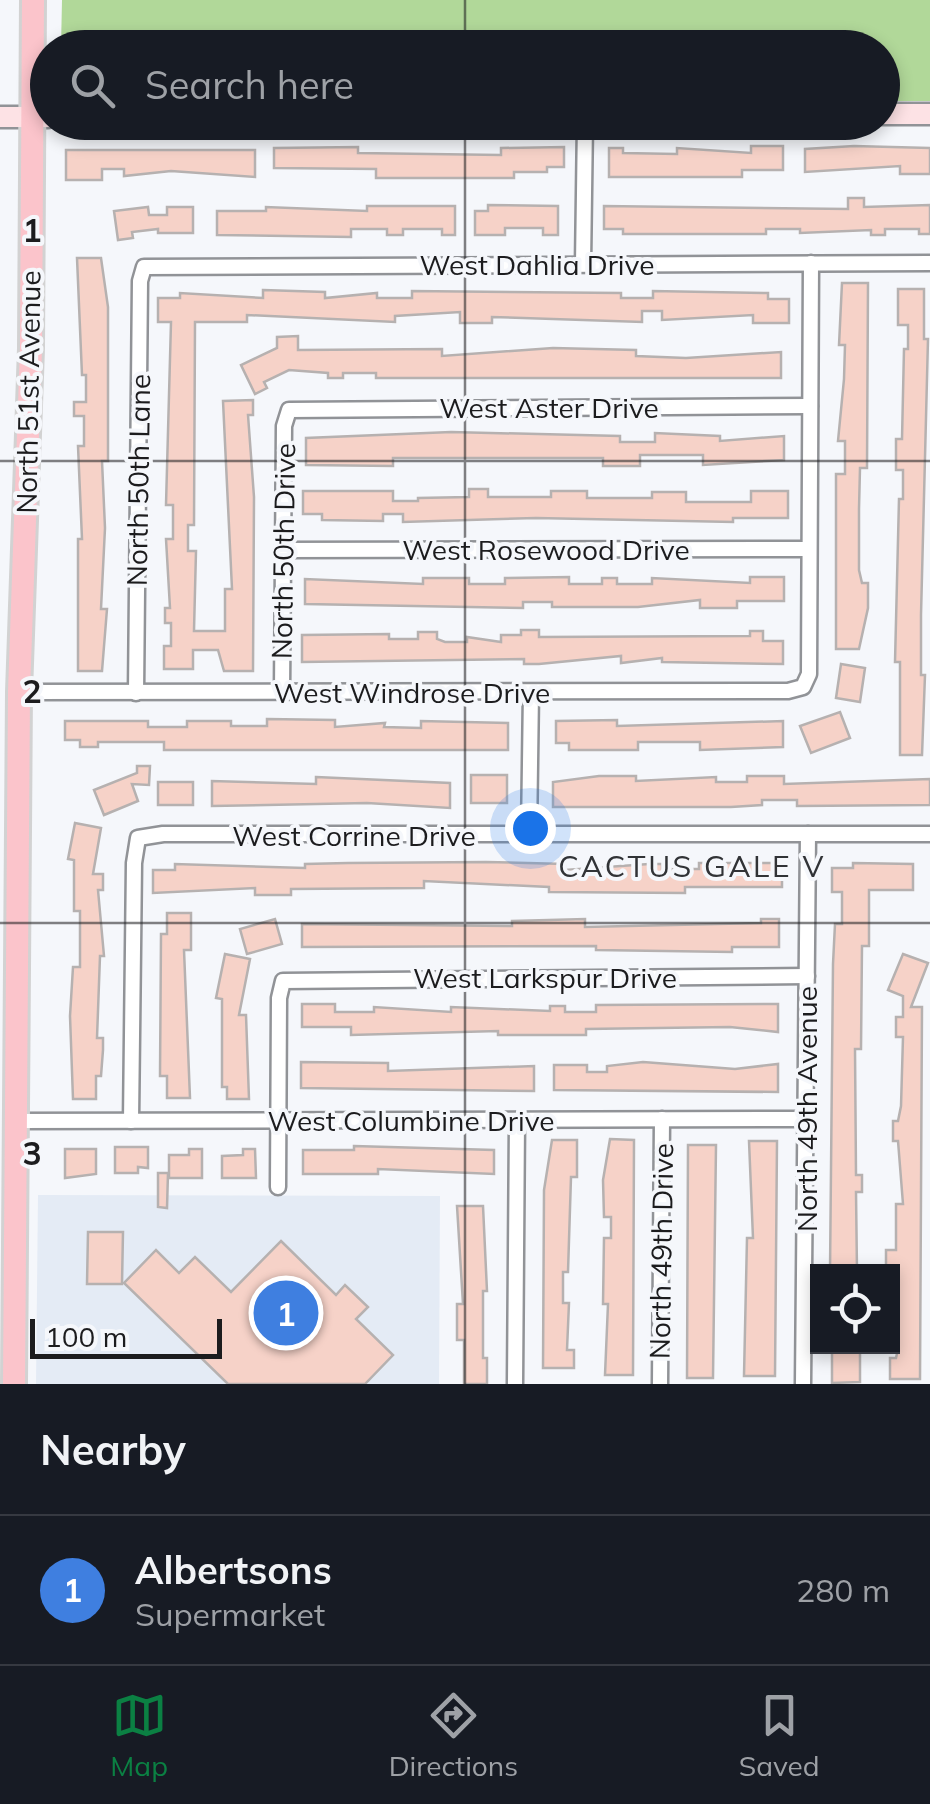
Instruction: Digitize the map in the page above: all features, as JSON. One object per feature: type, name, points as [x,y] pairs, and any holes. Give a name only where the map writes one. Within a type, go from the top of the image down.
[{"type":"main road","name":"North 51st Avenue","points":[[33,0],[35,30]]},
{"type":"main road","name":"North 51st Avenue","points":[[14,1384],[7,1203],[15,1120],[20,692],[39,140]]},
{"type":"street","points":[[900,114],[930,114]]},
{"type":"street","points":[[0,117],[30,117]]},
{"type":"street","points":[[583,264],[585,140]]},
{"type":"street","points":[[809,549],[811,264]]},
{"type":"street","name":"West Dahlia Drive","points":[[144,267],[930,264]]},
{"type":"street","name":"North 50th Lane","points":[[136,693],[140,280],[144,267]]},
{"type":"street","name":"West Aster Drive","points":[[289,410],[810,406]]},
{"type":"street","name":"North 50th Drive","points":[[282,692],[284,426],[289,410]]},
{"type":"street","name":"West Windrose Drive","points":[[20,692],[788,691],[803,686],[809,674],[809,549]]},
{"type":"street","name":"West Rosewood Drive","points":[[284,550],[809,549]]},
{"type":"street","points":[[529,835],[531,692]]},
{"type":"street","name":"North 49th Avenue","points":[[803,1384],[808,834]]},
{"type":"street","name":"West Corrine Drive","points":[[131,1121],[138,838],[930,834]]},
{"type":"street","name":"West Larkspur Drive","points":[[278,1120],[278,998],[283,980],[807,976]]},
{"type":"street","name":"West Columbine Drive","points":[[15,1120],[806,1118]]},
{"type":"street","name":"North 49th Drive","points":[[660,1384],[662,1119]]},
{"type":"street","points":[[278,1120],[278,1187]]},
{"type":"street","points":[[515,1384],[517,1120]]},
{"type":"shaded area","points":[[38,1195],[440,1196],[439,1384],[36,1384]]},
{"type":"green space","points":[[62,0],[930,0],[930,101],[900,101],[900,30],[61,30]]},
{"type":"building","points":[[751,146],[783,146],[783,170],[742,170],[742,177],[609,177],[609,148],[623,148],[623,153],[677,154],[677,148],[751,153]]},
{"type":"building","points":[[358,147],[358,153],[501,155],[501,148],[564,147],[564,167],[547,167],[547,172],[514,172],[514,178],[376,178],[376,169],[274,168],[274,148]]},
{"type":"building","points":[[930,148],[930,174],[900,174],[900,166],[805,172],[805,149]]},
{"type":"building","points":[[66,150],[255,150],[255,177],[171,171],[124,176],[124,169],[102,169],[102,180],[66,180]]},
{"type":"building","points":[[848,198],[864,198],[864,207],[930,205],[930,234],[919,234],[919,229],[885,229],[885,235],[871,235],[871,230],[623,234],[623,229],[604,229],[604,206],[848,209]]},
{"type":"building","points":[[488,205],[558,206],[558,235],[543,235],[543,228],[505,228],[505,235],[475,235],[475,211],[488,211]]},
{"type":"building","points":[[367,206],[455,206],[455,235],[442,235],[442,229],[403,229],[403,235],[387,235],[387,229],[351,229],[351,237],[217,235],[217,211],[266,211],[266,207],[367,211]]},
{"type":"building","points":[[148,207],[149,215],[167,215],[167,207],[193,207],[193,233],[158,233],[158,229],[132,232],[133,238],[118,240],[114,211]]},
{"type":"building","points":[[77,258],[101,258],[108,307],[108,461],[102,461],[105,528],[101,609],[107,609],[102,671],[78,671],[78,539],[82,539],[78,446],[84,446],[84,416],[74,416],[74,402],[86,402],[86,375],[82,375]]},
{"type":"building","points":[[842,283],[868,283],[867,468],[860,468],[859,570],[862,583],[868,583],[868,608],[859,649],[836,649],[836,474],[845,474],[845,441],[838,441],[845,345],[839,345]]},
{"type":"building","points":[[898,289],[924,289],[924,339],[928,339],[921,615],[921,675],[925,675],[922,755],[900,755],[900,662],[895,662],[899,499],[903,499],[903,470],[896,470],[896,439],[902,439],[904,349],[908,349],[908,325],[898,325]]},
{"type":"building","points":[[263,290],[325,292],[325,298],[377,293],[377,298],[412,298],[412,291],[621,293],[621,298],[653,298],[653,291],[768,293],[768,299],[789,299],[789,323],[753,323],[753,315],[662,320],[662,311],[642,311],[642,322],[492,317],[492,323],[460,323],[460,312],[395,316],[395,322],[247,315],[247,322],[195,322],[194,525],[188,525],[188,551],[196,551],[194,631],[225,631],[225,589],[232,589],[223,401],[253,400],[253,415],[248,415],[254,497],[253,671],[224,671],[218,650],[193,650],[193,669],[164,669],[164,646],[171,646],[171,623],[165,623],[165,608],[170,608],[166,539],[173,539],[173,505],[166,505],[171,322],[158,322],[158,298],[180,298],[180,293],[263,298]]},
{"type":"building","points":[[298,336],[298,350],[442,349],[442,356],[553,348],[636,350],[636,356],[686,358],[781,352],[781,378],[376,378],[376,373],[343,373],[343,378],[328,378],[328,373],[289,370],[264,382],[267,388],[255,394],[241,365],[277,348],[277,337]]},
{"type":"building","points":[[451,432],[620,436],[620,442],[655,442],[655,433],[720,436],[720,441],[784,436],[784,460],[703,465],[703,455],[640,455],[640,466],[603,466],[603,458],[393,458],[393,466],[306,465],[306,438]]},
{"type":"building","points":[[469,489],[488,489],[488,497],[551,497],[551,491],[587,491],[587,498],[652,498],[652,492],[686,492],[686,502],[751,502],[751,491],[788,491],[788,518],[733,518],[733,522],[536,518],[403,522],[403,514],[383,514],[383,521],[322,520],[322,514],[303,514],[303,491],[393,491],[393,501],[418,501],[469,497]]},
{"type":"building","points":[[569,577],[569,584],[602,584],[602,578],[617,578],[617,584],[652,584],[652,578],[750,583],[750,577],[784,577],[784,601],[737,601],[737,608],[700,608],[700,600],[638,607],[552,607],[552,602],[523,602],[523,608],[305,604],[305,579],[423,584],[423,578],[469,578],[469,584],[505,584],[505,578]]},
{"type":"building","points":[[521,630],[539,630],[539,637],[750,636],[750,631],[763,631],[763,641],[783,641],[783,664],[662,662],[662,658],[621,663],[621,656],[539,664],[524,664],[524,659],[302,662],[302,635],[389,634],[389,639],[418,639],[418,632],[437,632],[437,639],[445,642],[467,642],[467,637],[501,642],[501,635],[521,635]]},
{"type":"building","points":[[841,664],[865,668],[860,702],[836,698]]},
{"type":"building","points":[[840,712],[850,738],[811,753],[800,726]]},
{"type":"building","points":[[267,719],[335,720],[335,727],[385,723],[384,727],[421,728],[421,721],[508,723],[508,750],[164,750],[164,742],[98,742],[98,747],[80,747],[80,740],[65,740],[65,721],[148,721],[148,727],[187,727],[187,721],[267,726]]},
{"type":"building","points":[[617,720],[617,726],[783,721],[783,747],[700,750],[700,742],[638,742],[638,750],[569,750],[569,743],[556,743],[556,721]]},
{"type":"building","points":[[137,766],[150,766],[149,785],[132,784],[138,801],[104,815],[94,790],[137,773]]},
{"type":"building","points":[[471,775],[507,775],[507,803],[471,803]]},
{"type":"building","points":[[636,776],[636,781],[716,777],[716,782],[747,782],[747,776],[784,776],[784,784],[930,779],[930,805],[797,806],[797,800],[762,800],[762,805],[731,807],[553,807],[553,782]]},
{"type":"building","points":[[316,777],[450,783],[450,808],[367,803],[212,806],[212,781],[316,784]]},
{"type":"building","points":[[158,782],[193,782],[193,805],[158,805]]},
{"type":"building","points":[[75,823],[101,828],[93,874],[103,874],[103,890],[98,890],[104,956],[100,956],[97,1038],[103,1038],[103,1050],[101,1076],[96,1076],[96,1099],[73,1099],[70,1016],[73,967],[80,967],[80,911],[74,911],[74,860],[68,859]]},
{"type":"building","points":[[699,863],[782,863],[782,887],[685,887],[685,893],[549,892],[549,887],[424,881],[424,888],[291,889],[291,895],[255,895],[255,888],[153,893],[153,870],[175,870],[175,864],[305,868],[305,864],[565,864],[565,870],[649,864],[662,864],[662,869],[699,869]]},
{"type":"building","points":[[853,863],[913,864],[913,890],[869,890],[869,946],[862,946],[861,1049],[855,1049],[856,1175],[862,1175],[862,1192],[856,1192],[857,1264],[830,1264],[833,964],[835,924],[842,924],[842,892],[832,892],[832,868],[853,868]]},
{"type":"building","points":[[167,913],[191,913],[191,950],[184,950],[190,1098],[167,1098],[167,1076],[160,1076],[161,934],[167,934]]},
{"type":"building","points":[[275,919],[282,944],[247,954],[240,929]]},
{"type":"building","points":[[585,919],[585,927],[761,923],[761,919],[779,919],[779,947],[732,947],[732,952],[596,950],[596,946],[302,947],[302,924],[512,926],[512,921]]},
{"type":"building","points":[[225,954],[250,959],[239,1015],[246,1015],[249,1099],[227,1099],[227,1087],[222,1087],[222,999],[216,998]]},
{"type":"building","points":[[903,954],[928,963],[911,1007],[922,1007],[920,1379],[890,1379],[890,1358],[900,1354],[900,1264],[886,1264],[886,1250],[896,1250],[896,1204],[903,1204],[893,1121],[898,1121],[901,1106],[903,1037],[896,1037],[896,1017],[903,1017],[903,996],[888,990]]},
{"type":"building","points":[[302,1004],[335,1004],[335,1012],[374,1012],[374,1007],[451,1012],[451,1007],[550,1011],[550,1006],[565,1006],[565,1012],[596,1012],[596,1005],[778,1004],[778,1032],[730,1027],[586,1029],[586,1035],[498,1035],[498,1031],[351,1035],[351,1027],[302,1027]]},
{"type":"building","points":[[301,1062],[388,1063],[388,1071],[534,1066],[534,1091],[301,1088]]},
{"type":"building","points":[[643,1062],[735,1069],[778,1064],[778,1092],[554,1090],[554,1065],[587,1065],[587,1072],[607,1072],[607,1066]]},
{"type":"building","points":[[610,1139],[634,1140],[633,1375],[605,1375],[608,1304],[603,1304],[604,1238],[611,1238],[611,1217],[604,1217],[603,1180]]},
{"type":"building","points":[[552,1140],[577,1140],[577,1177],[571,1177],[568,1272],[563,1272],[563,1303],[569,1303],[567,1350],[574,1350],[574,1368],[543,1368],[544,1190]]},
{"type":"building","points":[[749,1141],[777,1141],[775,1376],[744,1376],[747,1238],[753,1238]]},
{"type":"building","points":[[688,1145],[716,1145],[713,1378],[687,1378]]},
{"type":"building","points":[[354,1146],[494,1150],[494,1174],[378,1169],[378,1174],[303,1174],[303,1150],[354,1150]]},
{"type":"building","points":[[115,1147],[148,1147],[148,1168],[138,1167],[138,1173],[115,1173]]},
{"type":"building","points":[[65,1149],[96,1149],[96,1174],[65,1178]]},
{"type":"building","points":[[189,1149],[202,1149],[202,1178],[169,1178],[169,1155],[189,1155]]},
{"type":"building","points":[[243,1149],[255,1149],[256,1178],[222,1178],[222,1156],[243,1155]]},
{"type":"building","points":[[158,1173],[168,1173],[167,1208],[158,1207]]},
{"type":"building","points":[[457,1206],[483,1206],[487,1291],[483,1291],[483,1358],[487,1358],[487,1384],[464,1384],[464,1340],[457,1340],[457,1304],[463,1304]]},
{"type":"building","points":[[88,1232],[123,1232],[122,1284],[87,1284]]},
{"type":"building","points":[[281,1241],[336,1295],[345,1285],[368,1307],[356,1319],[393,1355],[365,1384],[228,1384],[124,1283],[156,1250],[179,1273],[195,1257],[231,1292]]},
{"type":"building","points":[[832,1354],[860,1354],[860,1382],[832,1383]]},
{"type":"place","name":"Albertsons","points":[[286,1313]]},
{"type":"district","name":"CACTUS GALE V","points":[[692,866]]}]
